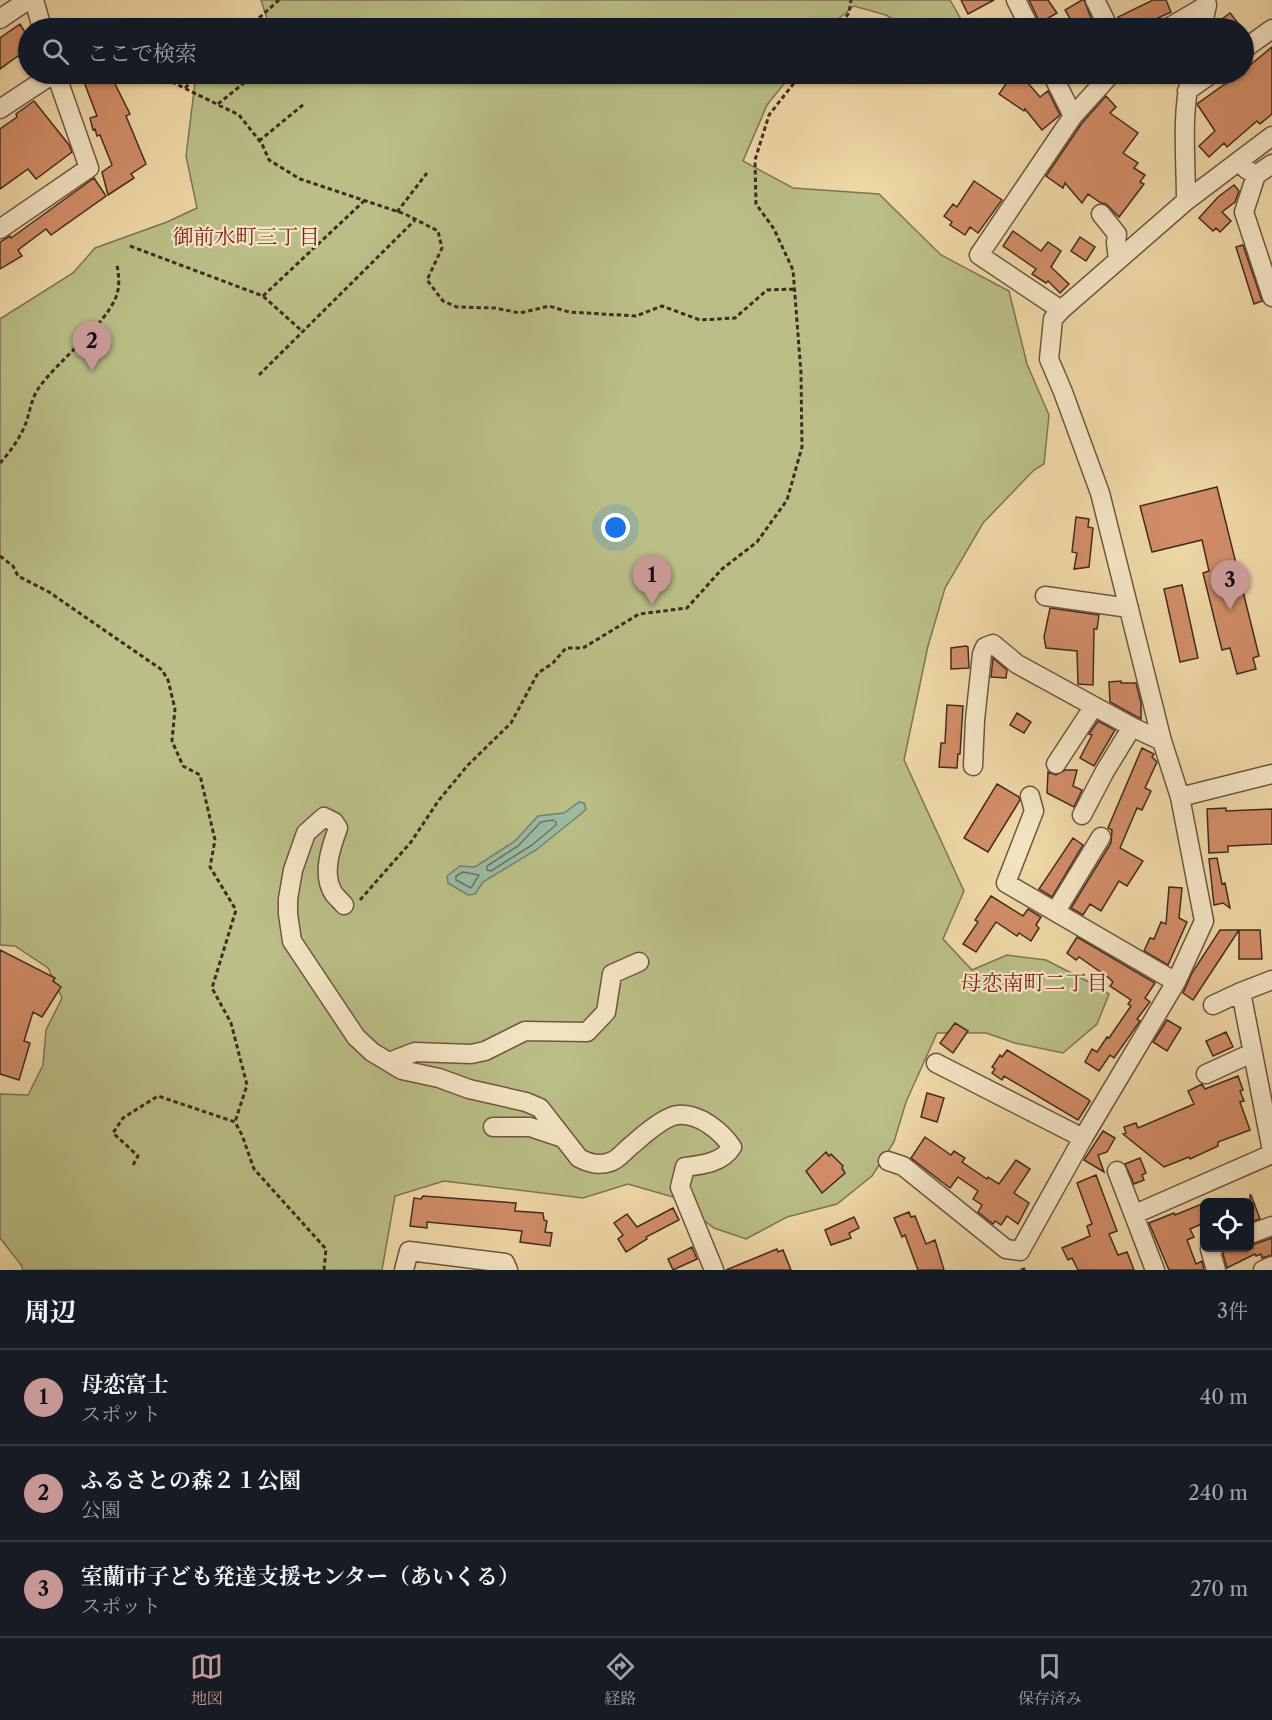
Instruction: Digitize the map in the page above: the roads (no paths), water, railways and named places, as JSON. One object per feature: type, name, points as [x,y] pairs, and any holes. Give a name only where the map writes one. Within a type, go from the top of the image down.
[{"type":"street","points":[[0,19],[28,0]]},
{"type":"street","points":[[33,0],[39,18]]},
{"type":"street","points":[[1016,0],[1025,18]]},
{"type":"street","points":[[1095,0],[1104,18]]},
{"type":"street","points":[[1183,18],[1207,2]]},
{"type":"street","points":[[1204,18],[1207,2]]},
{"type":"street","points":[[1254,42],[1272,28]]},
{"type":"street","points":[[0,109],[39,84]]},
{"type":"street","points":[[0,229],[89,168],[58,84]]},
{"type":"street","points":[[1057,84],[1073,116]]},
{"type":"street","points":[[1061,310],[979,255],[1073,116],[1102,84]]},
{"type":"street","points":[[1186,201],[1185,128],[1189,84]]},
{"type":"street","points":[[888,1161],[903,1166],[1006,1249],[1020,1251],[1083,1138],[1176,982],[1204,921],[1180,797],[1162,741],[1100,493],[1049,359],[1053,319],[1061,310],[1186,201],[1272,136]]},
{"type":"street","points":[[1236,163],[1256,175]]},
{"type":"street","points":[[1272,164],[1256,175],[1245,212],[1272,297]]},
{"type":"street","points":[[1101,214],[1117,234],[1118,260]]},
{"type":"street","points":[[1045,596],[1129,608]]},
{"type":"street","points":[[974,766],[975,720],[982,654],[985,647],[993,644],[1017,664],[1162,741]]},
{"type":"street","points":[[1056,764],[1094,706]]},
{"type":"street","points":[[1082,815],[1132,727]]},
{"type":"street","points":[[1180,797],[1272,774]]},
{"type":"street","points":[[1030,796],[1034,811],[1006,883],[1056,911],[1107,944],[1176,982]]},
{"type":"street","points":[[344,905],[333,893],[328,878],[332,846],[338,828],[334,822],[324,817],[306,833],[293,870],[288,899],[292,941],[356,1037],[372,1052],[388,1062],[412,1073],[439,1078],[469,1089],[526,1102],[540,1108],[579,1158],[587,1162],[601,1164],[612,1162],[666,1119],[679,1115],[695,1118],[713,1127],[725,1137],[732,1147],[727,1155],[707,1165],[685,1167],[680,1187],[714,1270]]},
{"type":"street","points":[[1056,911],[1101,837]]},
{"type":"street","points":[[388,1062],[415,1052],[471,1054],[485,1051],[525,1030],[586,1032],[606,1012],[612,974],[639,962]]},
{"type":"street","points":[[1213,1005],[1272,980]]},
{"type":"street","points":[[1135,1214],[1272,1153],[1241,992]]},
{"type":"street","points":[[1206,1074],[1252,1053]]},
{"type":"street","points":[[936,1063],[1083,1138]]},
{"type":"street","points":[[493,1127],[530,1127],[563,1138]]},
{"type":"street","points":[[1117,1171],[1155,1270]]},
{"type":"street","points":[[1254,1233],[1272,1226]]},
{"type":"street","points":[[404,1270],[409,1251],[505,1263],[508,1270]]},
{"type":"street","points":[[1211,1252],[1216,1270]]},
{"type":"street","points":[[1263,1270],[1272,1266]]},
{"type":"water","points":[[579,802],[584,803],[586,809],[582,813],[536,850],[483,882],[475,894],[468,895],[448,883],[447,876],[460,866],[478,865],[515,841],[538,816],[564,813]]},
{"type":"place","name":"ふるさとの森２１公園","points":[[92,371]]},
{"type":"place","name":"母恋富士","points":[[652,605]]},
{"type":"place","name":"室蘭市子ども発達支援センター（あいくる）","points":[[1230,610]]},
{"type":"district","name":"御前水町三丁目","points":[[246,236]]},
{"type":"district","name":"母恋南町二丁目","points":[[1034,982]]}]
